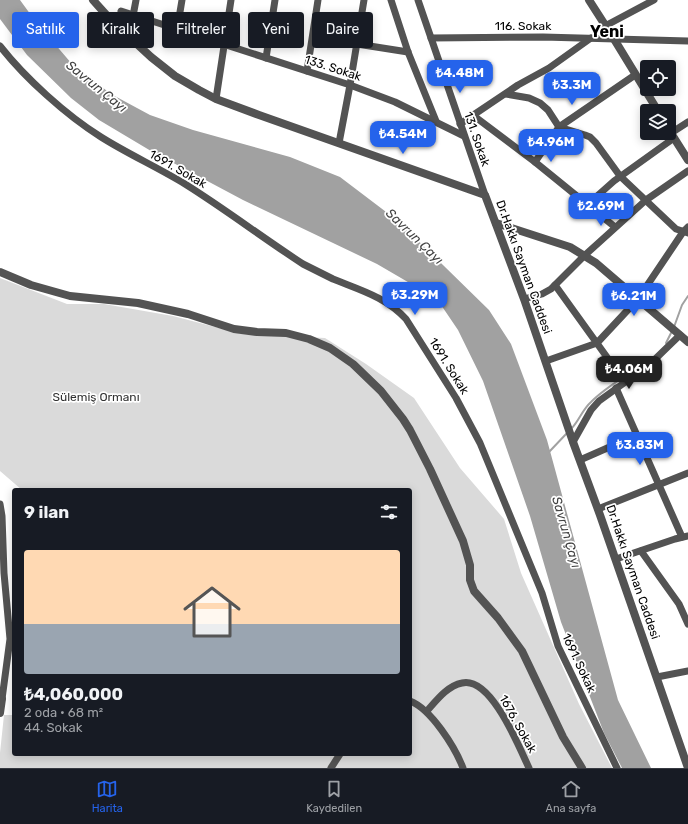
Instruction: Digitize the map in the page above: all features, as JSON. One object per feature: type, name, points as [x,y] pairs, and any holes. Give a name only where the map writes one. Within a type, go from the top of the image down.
[{"type":"street","name":"Dr.Hakkı Sayman Caddesi","points":[[92,0],[151,57],[187,84],[216,99],[485,195],[546,361],[568,429],[616,559],[688,768]]},
{"type":"street","points":[[134,12],[136,0]]},
{"type":"street","points":[[180,12],[182,0]]},
{"type":"street","points":[[230,12],[232,0]]},
{"type":"street","points":[[266,58],[275,0]]},
{"type":"street","points":[[307,71],[318,0]]},
{"type":"street","points":[[362,12],[364,0]]},
{"type":"street","points":[[391,0],[408,52],[436,121]]},
{"type":"street","name":"131. Sokak","points":[[418,0],[485,195]]},
{"type":"street","points":[[588,0],[654,104]]},
{"type":"street","points":[[605,26],[654,0]]},
{"type":"street","name":"116. Sokak","points":[[431,38],[514,37],[688,41]]},
{"type":"street","points":[[460,124],[524,81],[549,68],[591,38]]},
{"type":"street","name":"1691. Sokak","points":[[0,46],[15,63],[68,114],[86,127],[118,147],[186,184],[303,264],[321,274],[381,298],[406,318],[456,398],[480,443],[542,593],[558,646],[617,768]]},
{"type":"street","points":[[373,47],[408,52]]},
{"type":"street","points":[[216,99],[223,48]]},
{"type":"street","name":"133. Sokak","points":[[236,48],[350,85],[395,102],[464,136]]},
{"type":"street","points":[[339,143],[356,48]]},
{"type":"street","points":[[534,162],[559,127],[635,74]]},
{"type":"street","points":[[506,94],[529,98],[540,103],[548,110],[559,127],[590,137],[620,176],[676,229],[686,231],[638,299],[597,343],[546,361]]},
{"type":"street","points":[[474,116],[615,227]]},
{"type":"street","points":[[676,131],[688,122]]},
{"type":"street","points":[[587,205],[665,140]]},
{"type":"street","points":[[676,140],[688,160]]},
{"type":"street","points":[[524,299],[547,292],[555,286],[585,255],[646,200],[688,171]]},
{"type":"street","points":[[496,224],[570,247],[585,255],[688,342]]},
{"type":"street","points":[[0,272],[32,285],[70,296],[138,303],[188,314],[234,329],[286,334],[309,339],[330,348],[353,364],[381,391],[410,430],[430,469],[463,541],[470,565],[470,580],[474,591],[498,618],[522,652],[563,737],[582,768]]},
{"type":"street","points":[[555,286],[609,360]]},
{"type":"street","points":[[573,442],[591,410],[599,401],[649,365],[680,335]]},
{"type":"street","points":[[616,388],[659,484],[685,536],[616,559]]},
{"type":"street","points":[[580,460],[637,435]]},
{"type":"street","points":[[598,509],[688,473]]},
{"type":"street","points":[[0,504],[3,529],[2,560],[10,639],[0,712]]},
{"type":"street","points":[[641,551],[679,604],[688,624]]},
{"type":"street","points":[[657,677],[688,671]]},
{"type":"street","name":"1676. Sokak","points":[[427,711],[445,692],[457,684],[470,682],[476,685],[495,701],[530,768]]},
{"type":"street","points":[[412,702],[427,711],[452,748],[463,768]]},
{"type":"street","points":[[331,768],[339,756]]},
{"type":"green space","name":"Sülemiş Ormanı","points":[[0,278],[67,304],[104,304],[173,316],[242,334],[325,338],[366,364],[414,398],[460,468],[504,519],[521,573],[579,704],[612,768],[0,768],[4,715],[12,715],[12,756],[412,756],[412,488],[20,488],[0,471]]},
{"type":"water","points":[[0,0],[20,0],[29,12],[12,12],[12,35],[0,19]]},
{"type":"water","name":"Savrun Çayı","points":[[22,48],[58,48],[72,64],[111,94],[150,115],[193,130],[290,157],[340,177],[398,221],[489,310],[511,344],[547,440],[618,700],[651,768],[622,768],[604,733],[561,622],[530,516],[483,381],[458,330],[437,299],[377,264],[243,200],[151,151],[99,120],[71,98]]},
{"type":"waterway","points":[[674,327],[682,305],[688,296]]},
{"type":"waterway","points":[[666,343],[672,331]]},
{"type":"waterway","points":[[571,429],[588,405],[598,396],[649,360]]},
{"type":"waterway","points":[[549,452],[568,432]]},
{"type":"district","name":"Yeni","points":[[607,31]]}]
